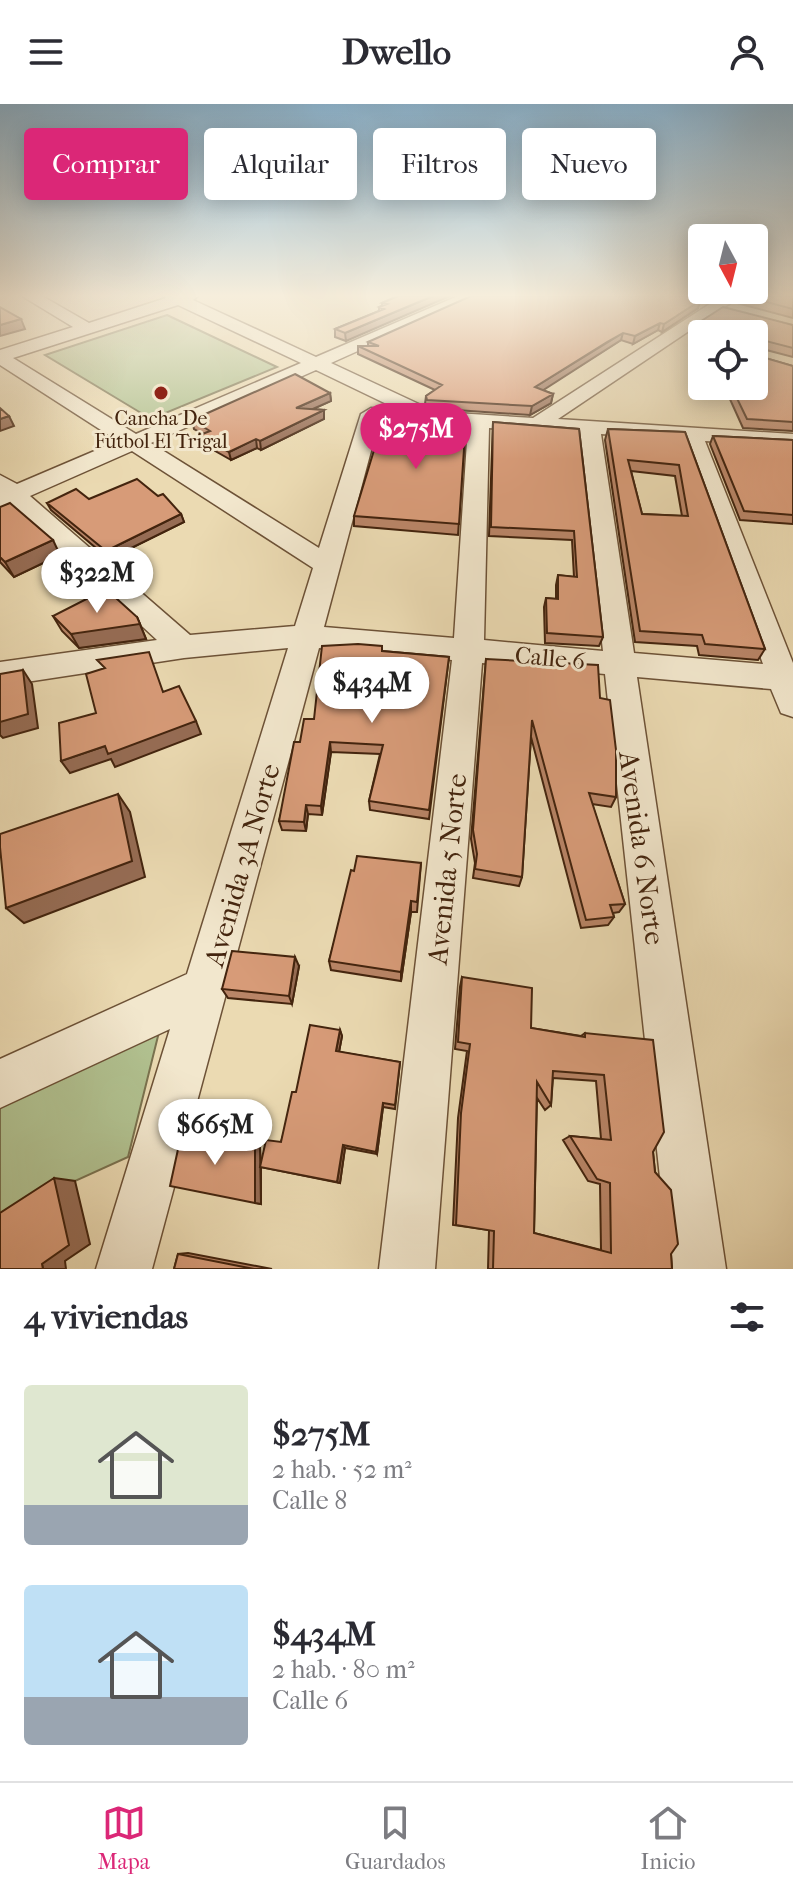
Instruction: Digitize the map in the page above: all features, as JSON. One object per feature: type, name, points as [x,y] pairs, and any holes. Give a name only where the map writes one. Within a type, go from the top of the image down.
[{"type":"street","points":[[289,350],[433,418],[793,440]]},
{"type":"street","points":[[184,647],[5,492],[134,443],[339,350]]},
{"type":"street","points":[[537,424],[650,350]]},
{"type":"street","points":[[0,356],[328,565]]},
{"type":"street","name":"Avenida 3A Norte","points":[[124,1269],[371,414],[433,418]]},
{"type":"street","name":"Avenida 5 Norte","points":[[407,1269],[468,652],[479,421]]},
{"type":"street","name":"Avenida 6 Norte","points":[[589,428],[698,1269]]},
{"type":"street","points":[[692,435],[790,687]]},
{"type":"street","name":"Calle 6","points":[[0,674],[184,647],[307,636],[618,664],[790,687]]},
{"type":"street","points":[[0,1084],[207,988]]},
{"type":"green space","name":"Cancha De Fútbol El Trigal","points":[[59,350],[242,350],[277,367],[151,419],[45,355]]},
{"type":"green space","points":[[160,1028],[128,1157],[0,1215],[0,1107]]},
{"type":"building","points":[[367,350],[594,350],[535,387],[553,394],[532,406],[427,400],[426,396],[442,385]]},
{"type":"building","points":[[768,359],[793,366],[793,422],[747,419],[738,400],[768,400]]},
{"type":"building","points":[[295,374],[330,393],[296,408],[324,410],[260,441],[256,439],[229,452],[200,435],[210,431],[192,420]]},
{"type":"building","points":[[0,408],[9,416],[0,419]]},
{"type":"building","points":[[385,414],[466,419],[459,524],[354,516]]},
{"type":"building","points":[[493,422],[579,429],[603,637],[547,633],[546,598],[558,599],[558,575],[577,577],[574,531],[491,527]]},
{"type":"building","points":[[608,429],[685,432],[765,649],[705,644],[702,635],[640,631]],"holes":[[[628,460],[679,465],[688,516],[642,514]]]},
{"type":"building","points":[[713,436],[793,440],[793,515],[744,511]]},
{"type":"building","points":[[137,479],[158,496],[163,494],[181,514],[106,551],[47,503],[76,489],[89,499]]},
{"type":"building","points":[[10,503],[53,540],[5,562],[0,557],[0,507]]},
{"type":"building","points":[[106,589],[137,617],[140,624],[71,634],[53,616]]},
{"type":"building","points":[[322,646],[382,646],[382,651],[449,657],[429,810],[369,801],[383,745],[330,742],[321,806],[306,805],[304,822],[279,821],[294,742],[300,742],[304,719],[314,719]]},
{"type":"building","points":[[149,652],[163,692],[179,686],[196,721],[108,754],[105,746],[61,761],[59,723],[96,713],[86,674],[105,668],[97,660]]},
{"type":"building","points":[[486,659],[598,665],[600,698],[610,700],[616,750],[616,797],[589,793],[625,904],[610,905],[614,917],[586,920],[532,720],[522,877],[475,869],[477,854],[473,830]]},
{"type":"building","points":[[23,670],[28,714],[0,722],[0,674]]},
{"type":"building","points":[[118,794],[132,861],[6,908],[0,834]]},
{"type":"building","points":[[357,856],[421,863],[417,902],[411,901],[401,972],[329,961]]},
{"type":"building","points":[[232,951],[295,957],[289,996],[222,989]]},
{"type":"building","points":[[462,977],[532,988],[531,1028],[585,1037],[585,1033],[653,1040],[664,1132],[653,1152],[655,1172],[671,1190],[678,1244],[671,1254],[672,1269],[493,1269],[494,1231],[456,1225],[461,1113],[470,1044],[458,1042]],"holes":[[[553,1071],[604,1075],[611,1140],[570,1136],[597,1179],[610,1183],[611,1253],[534,1233],[537,1082],[551,1105]]]},
{"type":"building","points":[[310,1025],[340,1030],[336,1051],[400,1062],[395,1105],[383,1103],[376,1152],[343,1145],[337,1182],[260,1167],[266,1140],[281,1142],[292,1092],[296,1092]]},
{"type":"building","points":[[182,1131],[255,1145],[255,1203],[170,1186]]},
{"type":"building","points":[[54,1178],[69,1245],[42,1264],[43,1269],[0,1269],[0,1213]]},
{"type":"building","points":[[178,1254],[254,1269],[174,1269]]},
{"type":"place","name":"Cancha De Fútbol El Trigal","points":[[161,393]]}]
